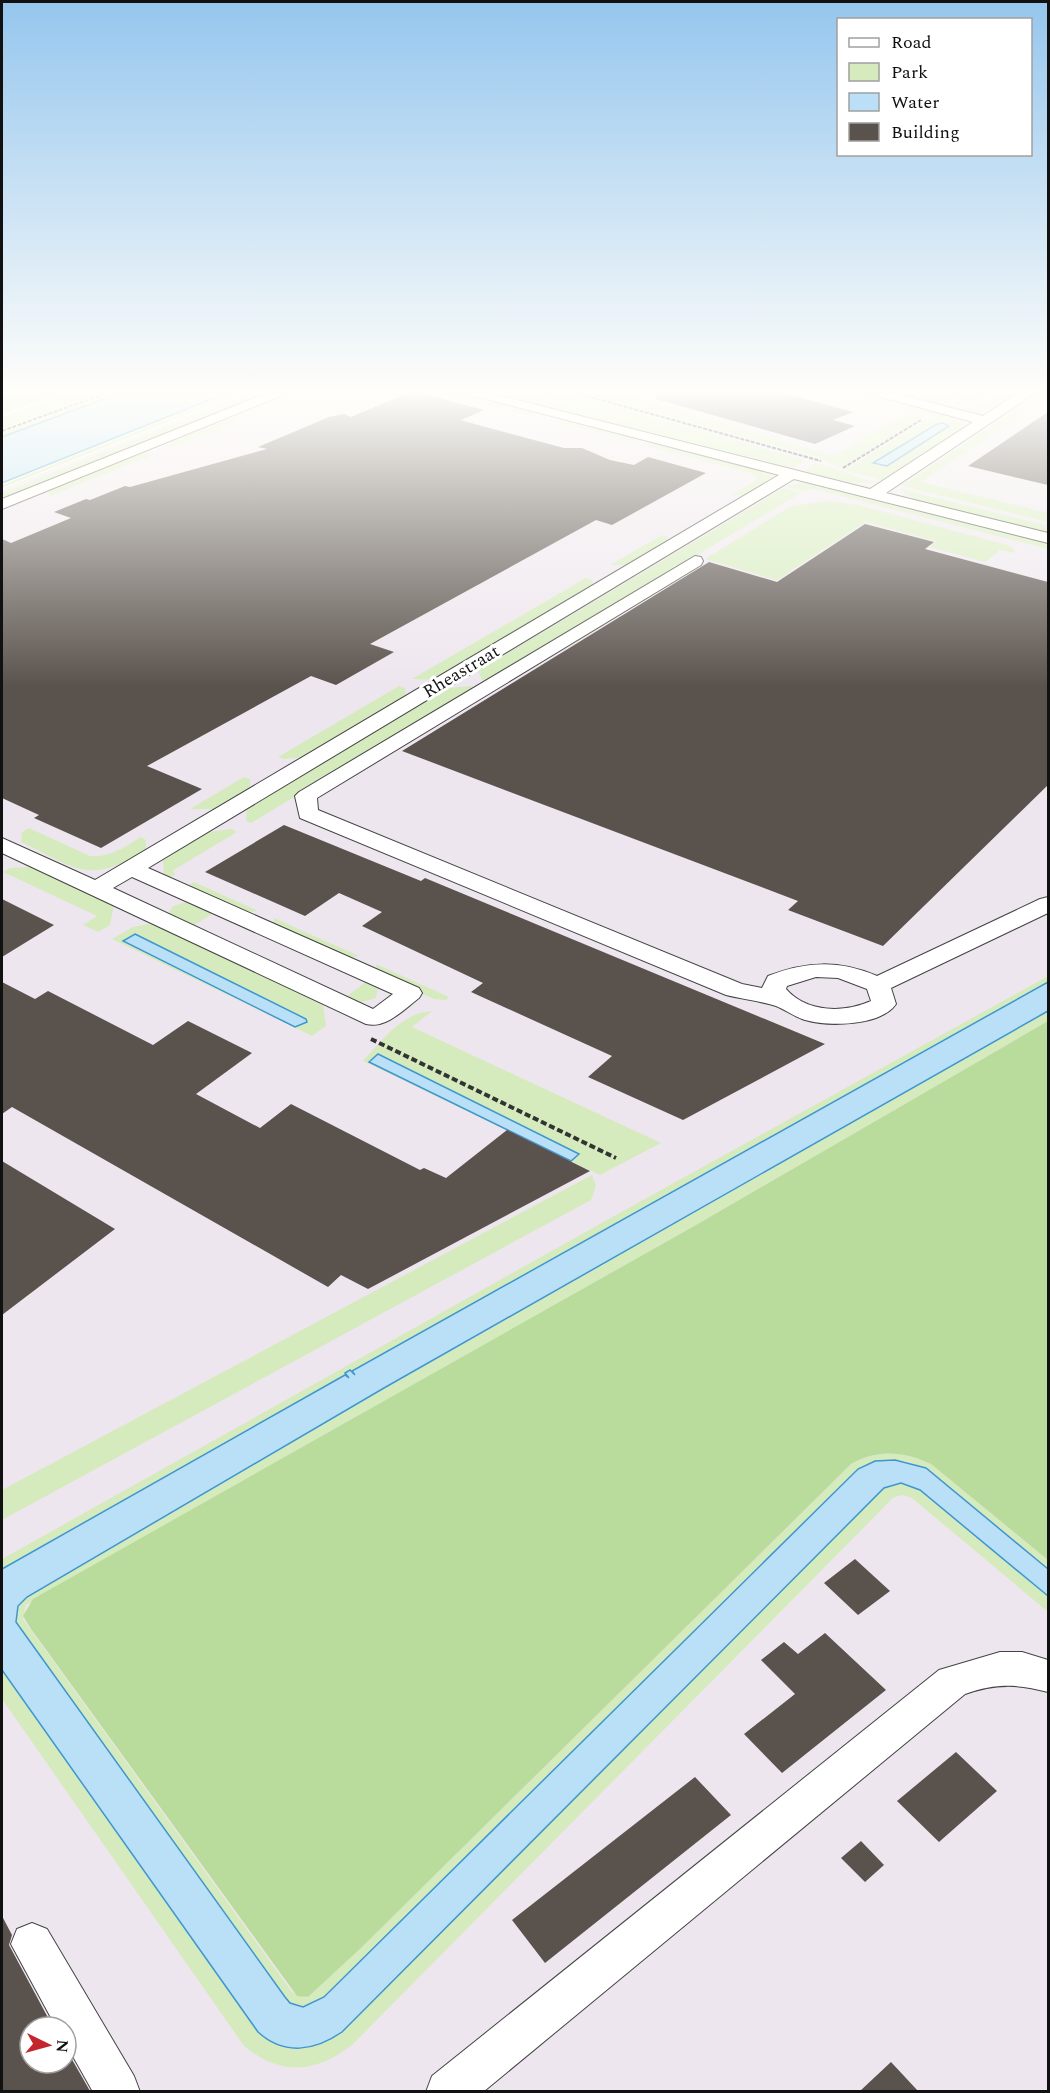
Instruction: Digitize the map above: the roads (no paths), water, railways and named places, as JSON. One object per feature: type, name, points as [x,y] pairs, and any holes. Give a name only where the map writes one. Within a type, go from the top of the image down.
[{"type":"street","points":[[2,504],[35,491]]},
{"type":"street","name":"Rheastraat","points":[[96,889],[764,491]]},
{"type":"street","points":[[860,491],[1048,538]]},
{"type":"street","points":[[873,494],[878,491]]},
{"type":"street","points":[[695,561],[306,796],[308,813],[735,990],[782,1000],[812,1014],[834,1017],[859,1015],[884,1004],[878,985]]},
{"type":"street","points":[[2,845],[375,1019],[410,993],[130,868]]},
{"type":"street","points":[[782,1000],[773,990],[777,981],[805,969],[847,972],[878,985],[1048,904]]},
{"type":"street","points":[[448,2091],[952,1682],[988,1668],[1025,1667],[1048,1676]]},
{"type":"street","points":[[32,1944],[118,2091]]},
{"type":"water","points":[[135,934],[306,1019],[307,1022],[295,1027],[123,941]]},
{"type":"water","points":[[1048,982],[1048,1011],[384,1388],[27,1597],[18,1606],[16,1622],[285,1997],[290,2003],[303,2007],[324,1997],[858,1469],[875,1461],[895,1460],[926,1468],[1048,1569],[1048,1596],[920,1490],[901,1483],[884,1488],[342,2032],[310,2047],[289,2048],[268,2040],[258,2032],[2,1670],[2,1569],[345,1375],[349,1378],[345,1373],[350,1370],[355,1375],[352,1371]]},
{"type":"water","points":[[378,1054],[579,1154],[571,1161],[369,1062]]}]
